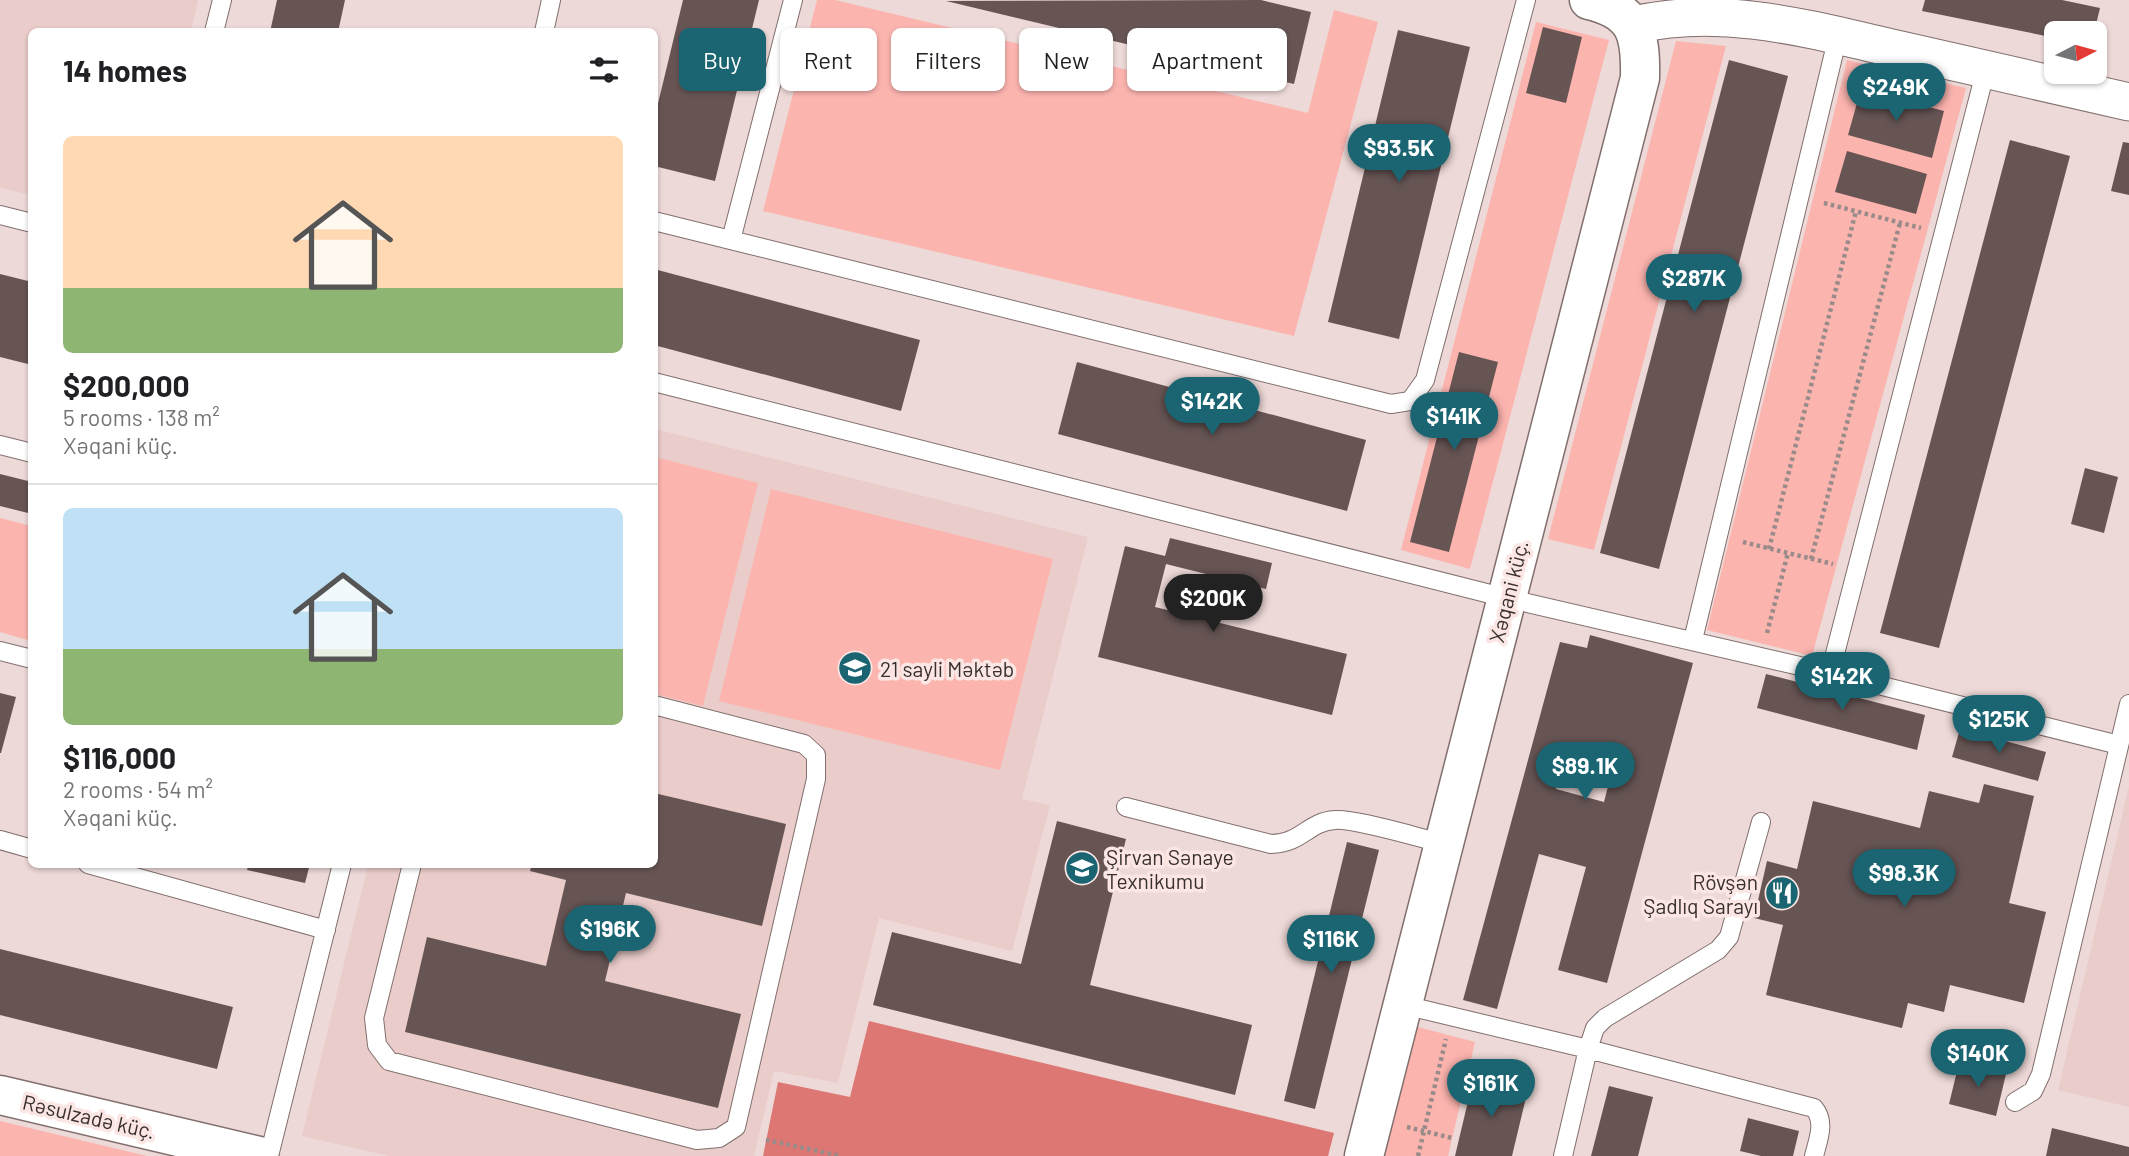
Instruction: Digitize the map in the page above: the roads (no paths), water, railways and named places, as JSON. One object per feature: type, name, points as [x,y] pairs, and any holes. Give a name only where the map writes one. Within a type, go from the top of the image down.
[{"type":"street","points":[[1589,0],[1620,12],[1634,25],[1672,16],[1719,15],[1838,36],[2129,102]]},
{"type":"street","name":"Xəqani küç.","points":[[1364,1156],[1640,78],[1641,48],[1634,25]]},
{"type":"street","name":"Rəsulzadə küç.","points":[[0,1095],[259,1156]]},
{"type":"lane","points":[[216,28],[222,0]]},
{"type":"lane","points":[[545,28],[551,0]]},
{"type":"lane","points":[[731,240],[793,0]]},
{"type":"lane","points":[[658,222],[1391,404],[1410,401],[1425,380],[1526,0]]},
{"type":"lane","points":[[1693,640],[1838,36]]},
{"type":"lane","points":[[1830,673],[1986,69]]},
{"type":"lane","points":[[0,215],[28,222]]},
{"type":"lane","points":[[658,383],[1506,598],[1693,640],[2119,745]]},
{"type":"lane","points":[[0,445],[28,452]]},
{"type":"lane","points":[[0,650],[28,658]]},
{"type":"lane","points":[[2015,1102],[2033,1091],[2041,1074],[2129,704]]},
{"type":"lane","points":[[411,868],[374,1018],[377,1045],[389,1061],[697,1140],[719,1138],[728,1133],[736,1127],[740,1114],[816,779],[816,755],[804,744],[658,706]]},
{"type":"lane","points":[[1126,807],[1271,844],[1290,843],[1318,823],[1337,819],[1446,844]]},
{"type":"lane","points":[[1563,1156],[1595,1028],[1605,1018],[1718,950],[1729,937],[1761,822]]},
{"type":"lane","points":[[0,840],[28,848]]},
{"type":"lane","points":[[102,868],[326,930]]},
{"type":"lane","points":[[270,1156],[341,868]]},
{"type":"lane","points":[[1404,1005],[1588,1049],[1814,1108],[1819,1115],[1821,1129],[1814,1156]]},
{"type":"place","name":"21 sayli Məktəb","points":[[855,668]]},
{"type":"place","name":"Şirvan Sənaye Texnikumu","points":[[1082,868]]},
{"type":"place","name":"Rövşən Şadlıq Sarayı","points":[[1782,893]]}]
